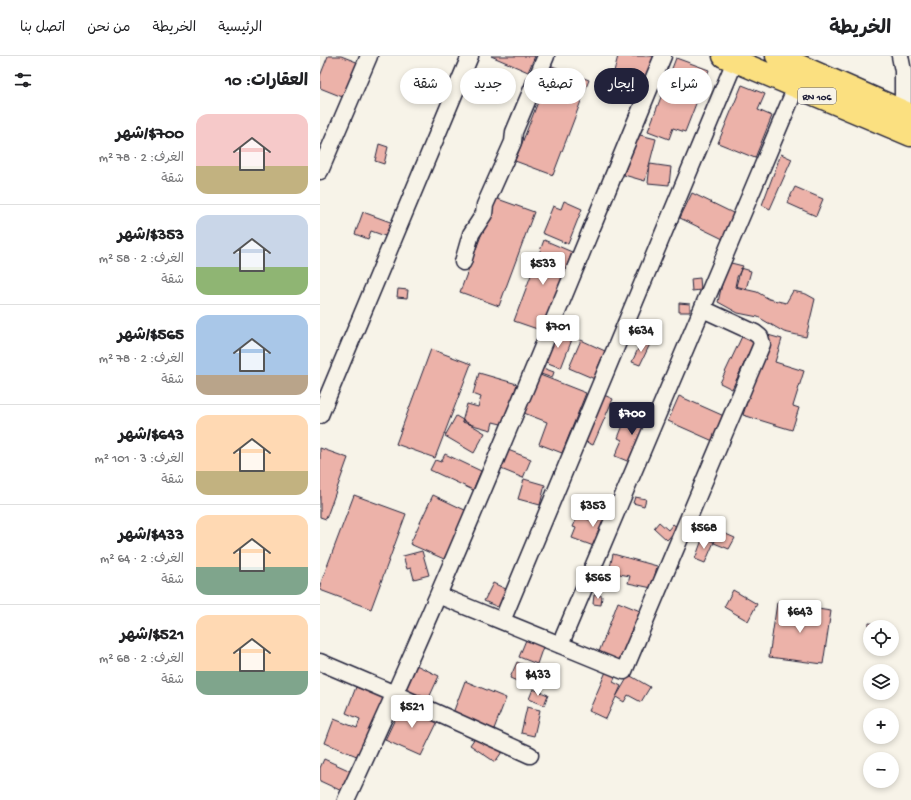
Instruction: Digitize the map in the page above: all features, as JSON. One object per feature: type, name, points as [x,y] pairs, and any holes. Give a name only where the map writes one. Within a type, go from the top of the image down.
[{"type":"main road","name":"RN 106","points":[[777,56],[907,113]]},
{"type":"main road","name":"RN 106","points":[[730,58],[911,135]]},
{"type":"street","points":[[320,171],[369,56]]},
{"type":"street","points":[[320,415],[470,56]]},
{"type":"street","points":[[463,262],[471,234],[484,214],[485,205],[513,142],[514,132],[546,56]]},
{"type":"street","points":[[346,800],[395,694],[438,595],[663,56]]},
{"type":"street","points":[[900,56],[907,113]]},
{"type":"street","points":[[502,621],[730,58]]},
{"type":"street","points":[[560,645],[796,87]]},
{"type":"street","points":[[438,595],[624,671],[762,344],[760,337],[755,333],[703,309]]},
{"type":"street","points":[[320,662],[530,755]]},
{"type":"building","points":[[328,56],[341,56],[359,63],[345,98],[320,88],[320,76]]},
{"type":"building","points":[[491,56],[535,56],[530,68],[524,68],[524,70]]},
{"type":"building","points":[[618,56],[656,56],[649,83],[649,68],[615,68]]},
{"type":"building","points":[[676,58],[704,68],[672,68]]},
{"type":"building","points":[[586,79],[589,80],[586,88]]},
{"type":"building","points":[[742,85],[765,94],[758,110],[772,116],[755,158],[718,143]]},
{"type":"building","points":[[537,104],[580,104],[553,175],[515,161]]},
{"type":"building","points":[[658,104],[696,104],[685,132],[673,128],[669,139],[648,131]]},
{"type":"building","points":[[636,134],[656,139],[645,181],[624,175]]},
{"type":"building","points":[[379,144],[388,147],[384,164],[375,161]]},
{"type":"building","points":[[781,154],[792,159],[770,209],[762,205]]},
{"type":"building","points":[[650,164],[671,167],[669,185],[648,183]]},
{"type":"building","points":[[795,187],[823,199],[816,216],[787,203]]},
{"type":"building","points":[[692,193],[735,214],[723,239],[680,218]]},
{"type":"building","points":[[495,198],[534,212],[499,306],[460,292]]},
{"type":"building","points":[[564,201],[582,209],[568,244],[542,233],[553,206],[561,209]]},
{"type":"building","points":[[363,212],[393,223],[388,237],[371,231],[368,239],[355,234]]},
{"type":"building","points":[[544,240],[572,252],[543,331],[514,321]]},
{"type":"building","points":[[727,262],[743,266],[737,277],[735,287],[757,292],[769,299],[786,303],[793,291],[806,294],[815,299],[806,337],[784,332],[758,317],[738,313],[718,302]]},
{"type":"building","points":[[741,268],[751,271],[746,289],[736,286]]},
{"type":"building","points":[[700,278],[701,290],[692,291],[691,279]]},
{"type":"building","points":[[398,289],[408,290],[407,298],[397,297]]},
{"type":"building","points":[[679,303],[690,304],[690,312],[679,312]]},
{"type":"building","points":[[556,330],[573,337],[561,368],[543,361]]},
{"type":"building","points":[[745,330],[757,336],[732,389],[720,383]]},
{"type":"building","points":[[768,335],[782,339],[775,362],[804,371],[793,406],[799,408],[792,430],[743,415]]},
{"type":"building","points":[[581,340],[605,351],[598,367],[602,369],[597,380],[569,368]]},
{"type":"building","points":[[642,340],[650,344],[640,365],[632,362]]},
{"type":"building","points":[[431,349],[471,364],[435,458],[396,444]]},
{"type":"building","points":[[543,368],[554,372],[552,378],[541,374]]},
{"type":"building","points":[[479,373],[517,384],[505,425],[493,422],[491,430],[462,422],[467,404],[478,407],[481,397],[473,394]]},
{"type":"building","points":[[540,375],[586,393],[562,453],[539,444],[547,422],[524,413]]},
{"type":"building","points":[[604,395],[613,399],[593,445],[584,441]]},
{"type":"building","points":[[679,396],[724,416],[713,441],[668,421]]},
{"type":"building","points":[[629,410],[651,419],[632,463],[615,456],[622,440],[618,438]]},
{"type":"building","points":[[456,416],[485,433],[474,453],[445,436]]},
{"type":"building","points":[[320,448],[348,458],[326,519],[320,517]]},
{"type":"building","points":[[508,450],[531,459],[523,478],[501,469]]},
{"type":"building","points":[[445,454],[481,471],[473,490],[430,470],[435,460],[441,462]]},
{"type":"building","points":[[524,479],[545,485],[540,505],[518,499]]},
{"type":"building","points":[[354,495],[406,514],[371,609],[320,590],[320,585]]},
{"type":"building","points":[[433,495],[467,511],[444,559],[410,544]]},
{"type":"building","points":[[635,497],[646,499],[644,506],[633,503]]},
{"type":"building","points":[[605,505],[615,509],[599,548],[572,538],[576,528],[573,527],[578,515],[597,523]]},
{"type":"building","points":[[659,522],[668,530],[673,524],[678,528],[667,540],[654,528]]},
{"type":"building","points":[[719,531],[735,538],[729,549],[714,543]]},
{"type":"building","points":[[703,537],[714,542],[705,563],[695,559]]},
{"type":"building","points":[[422,551],[429,575],[414,579],[411,568],[407,569],[403,556]]},
{"type":"building","points":[[613,554],[657,566],[652,588],[628,583],[630,576],[609,572]]},
{"type":"building","points":[[493,583],[508,590],[500,608],[484,601]]},
{"type":"building","points":[[733,590],[757,604],[748,621],[724,607]]},
{"type":"building","points":[[594,595],[602,596],[601,605],[593,604]]},
{"type":"building","points":[[618,602],[645,613],[626,663],[599,652]]},
{"type":"building","points":[[777,603],[831,611],[823,664],[769,657]]},
{"type":"building","points":[[528,635],[545,641],[537,664],[519,657]]},
{"type":"building","points":[[517,662],[533,669],[526,685],[510,678]]},
{"type":"building","points":[[416,665],[439,676],[428,700],[404,689]]},
{"type":"building","points":[[608,667],[618,671],[613,682],[621,686],[606,719],[589,711]]},
{"type":"building","points":[[629,675],[650,687],[641,702],[628,695],[624,702],[616,697]]},
{"type":"building","points":[[465,681],[506,698],[494,729],[453,713]]},
{"type":"building","points":[[356,687],[387,699],[364,759],[325,743],[334,719],[357,728],[360,719],[346,713]]},
{"type":"building","points":[[533,689],[548,695],[544,705],[529,699]]},
{"type":"building","points":[[403,702],[439,719],[421,756],[385,740]]},
{"type":"building","points":[[527,707],[540,710],[534,736],[521,733]]},
{"type":"building","points":[[477,735],[502,752],[495,762],[470,745]]},
{"type":"building","points":[[324,759],[355,773],[346,793],[320,781],[320,768]]}]
